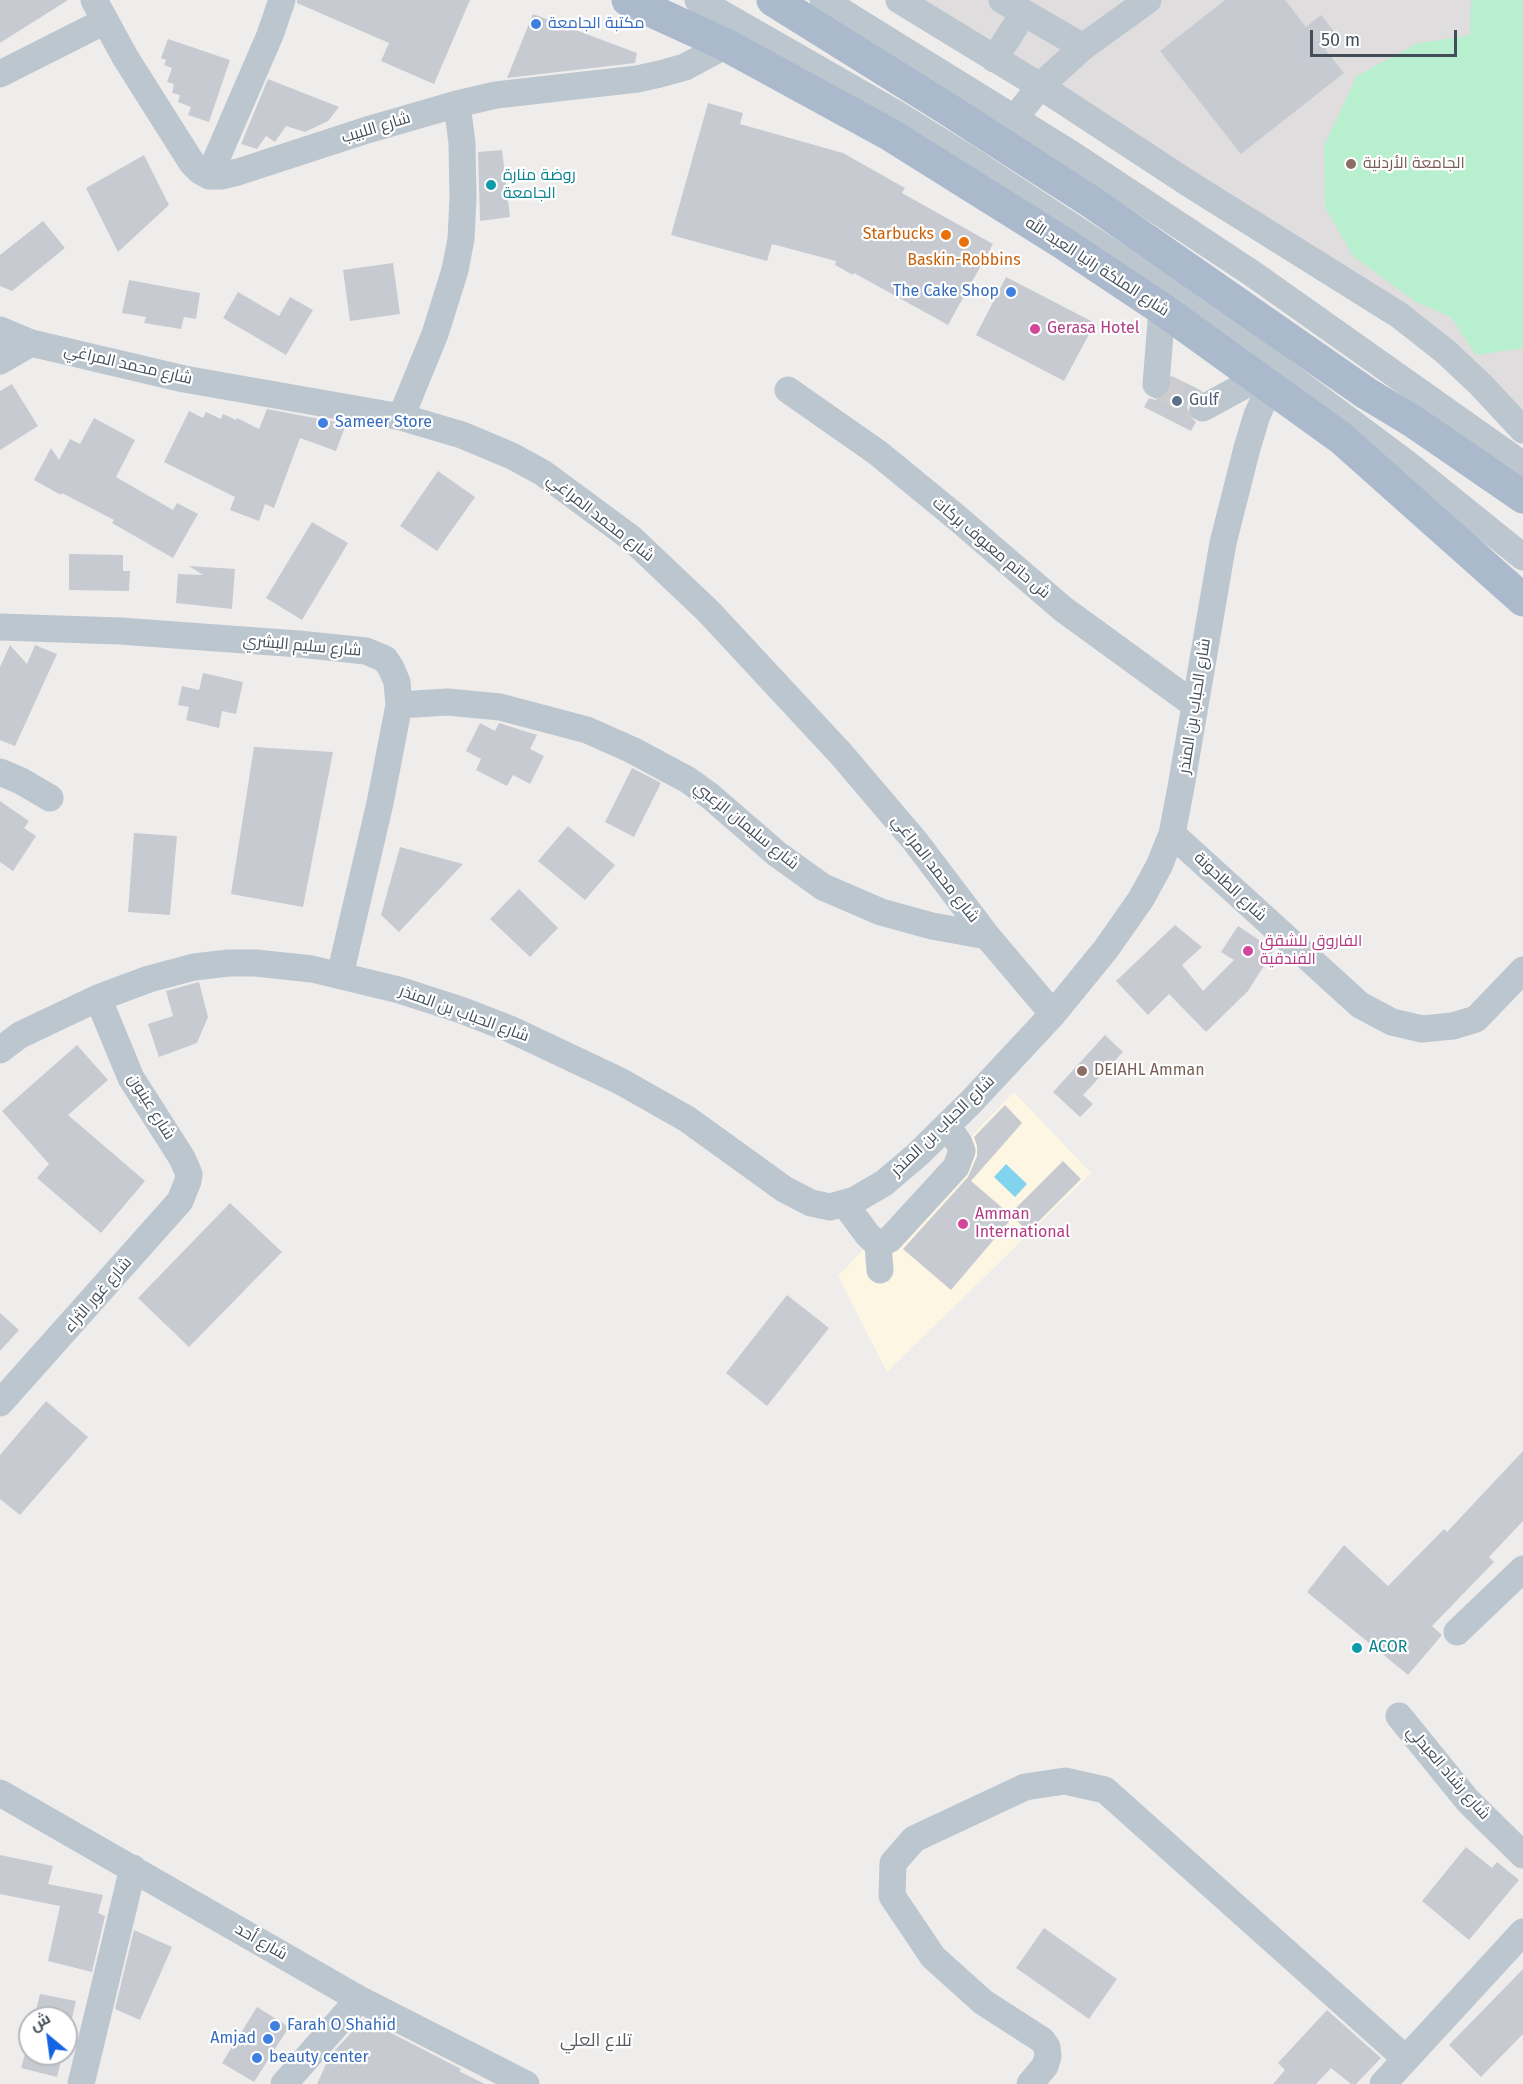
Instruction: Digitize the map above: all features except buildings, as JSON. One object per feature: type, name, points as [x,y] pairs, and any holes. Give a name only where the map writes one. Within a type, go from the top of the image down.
[{"type":"main road","name":"شارع الملكة رانيا العبد الله","points":[[628,0],[726,45],[889,134],[1063,243],[1162,309],[1341,438],[1523,600]]},
{"type":"main road","points":[[773,0],[1093,203],[1366,393],[1481,466],[1523,497]]},
{"type":"street","points":[[0,74],[100,10],[125,57],[192,163],[209,176],[282,0]]},
{"type":"street","points":[[698,0],[895,113],[1117,256],[1257,352],[1405,462],[1523,557]]},
{"type":"street","points":[[823,0],[1016,118],[1253,274],[1523,465]]},
{"type":"street","points":[[899,0],[1040,86],[1191,185],[1342,278],[1413,325],[1481,385],[1523,430]]},
{"type":"street","points":[[1016,118],[1040,86],[1132,4]]},
{"type":"street","points":[[994,59],[1013,6],[1083,47]]},
{"type":"street","name":"شارع اللبيب","points":[[209,176],[221,177],[367,130],[496,95],[649,77],[685,68],[726,45]]},
{"type":"street","points":[[402,417],[435,334],[455,270],[461,239],[462,143],[457,104]]},
{"type":"street","points":[[1156,384],[1162,309]]},
{"type":"street","name":"شارع محمد المراغي","points":[[0,330],[31,343],[184,379],[402,417],[462,435],[512,456],[543,473],[631,538],[708,611],[841,754],[915,841],[987,936],[1053,1014]]},
{"type":"street","points":[[0,361],[31,343]]},
{"type":"street","points":[[1203,408],[1264,382]]},
{"type":"street","name":"شارع الحباب بن المنذر","points":[[0,1050],[20,1035],[98,998],[149,979],[194,967],[228,963],[282,964],[340,975],[399,990],[510,1029],[620,1081],[687,1119],[784,1189],[811,1203],[830,1206],[855,1200],[884,1184],[917,1155],[1053,1014],[1106,950],[1141,899],[1159,866],[1172,834],[1224,543],[1264,382]]},
{"type":"street","name":"ش حاتم معيوف بركات","points":[[788,390],[878,453],[1063,609],[1195,705]]},
{"type":"street","name":"شارع سليم البشري","points":[[0,627],[120,631],[366,651],[385,659],[392,668],[397,682],[399,705],[380,803],[340,975]]},
{"type":"street","name":"شارع سليمان الزعبي","points":[[399,705],[448,702],[500,707],[586,730],[632,750],[688,780],[777,854],[823,887],[881,912],[932,926],[987,936]]},
{"type":"street","points":[[0,772],[50,798]]},
{"type":"street","name":"شارع الطاحونة","points":[[1172,834],[1360,1005],[1392,1022],[1422,1029],[1453,1026],[1476,1019],[1523,970]]},
{"type":"street","name":"شارع عينون","points":[[98,998],[131,1078],[182,1158],[189,1174],[188,1181]]},
{"type":"street","points":[[844,1203],[867,1234],[879,1257],[890,1239],[956,1167],[962,1151],[947,1126]]},
{"type":"street","name":"شارع غور الثراء","points":[[0,1403],[180,1201],[188,1181]]},
{"type":"street","points":[[1457,1632],[1523,1569]]},
{"type":"street","name":"شارع رشاد العبدلي","points":[[1398,1716],[1468,1801],[1523,1856]]},
{"type":"street","points":[[1030,2084],[1045,2066],[1048,2056],[1047,2047],[1042,2040],[983,2002],[933,1957],[892,1896],[893,1863],[914,1839],[1025,1787],[1065,1781],[1105,1790],[1406,2059]]},
{"type":"street","name":"شارع أحد","points":[[0,1792],[359,1999],[526,2084]]},
{"type":"street","points":[[81,2084],[133,1868]]},
{"type":"street","points":[[1383,2084],[1523,1932]]},
{"type":"street","points":[[284,2084],[359,1999]]},
{"type":"shaded area","name":"الجامعة الأردنية","points":[[921,0],[1523,0],[1523,412]]},
{"type":"shaded area","name":"Amman International","points":[[1014,1092],[1091,1173],[887,1372],[838,1276]]},
{"type":"green space","points":[[1471,0],[1523,0],[1523,348],[1476,355],[1451,317],[1416,302],[1353,256],[1325,207],[1324,146],[1357,76],[1416,44],[1470,35]]},
{"type":"water","points":[[1006,1164],[1027,1184],[1015,1197],[994,1177]]},
{"type":"tunnel","points":[[1156,384],[1203,408]]},
{"type":"place","name":"مكتبة الجامعة","points":[[536,24]]},
{"type":"place","name":"الجامعة الأردنية","points":[[1351,164]]},
{"type":"place","name":"روضة منارة الجامعة","points":[[491,185]]},
{"type":"place","name":"Starbucks","points":[[946,235]]},
{"type":"place","name":"Baskin-Robbins","points":[[964,242]]},
{"type":"place","name":"The Cake Shop","points":[[1011,292]]},
{"type":"place","name":"Gerasa Hotel","points":[[1035,329]]},
{"type":"place","name":"Gulf","points":[[1177,401]]},
{"type":"place","name":"Sameer Store","points":[[323,423]]},
{"type":"place","name":"الفاروق للشقق الفندقية","points":[[1248,951]]},
{"type":"place","name":"DEIAHL Amman","points":[[1082,1071]]},
{"type":"place","name":"Amman International","points":[[963,1224]]},
{"type":"place","name":"ACOR","points":[[1357,1648]]},
{"type":"place","name":"Farah O Shahid","points":[[275,2026]]},
{"type":"place","name":"Amjad","points":[[268,2039]]},
{"type":"place","name":"beauty center","points":[[257,2058]]},
{"type":"district","name":"تلاع العلي","points":[[596,2041]]}]
